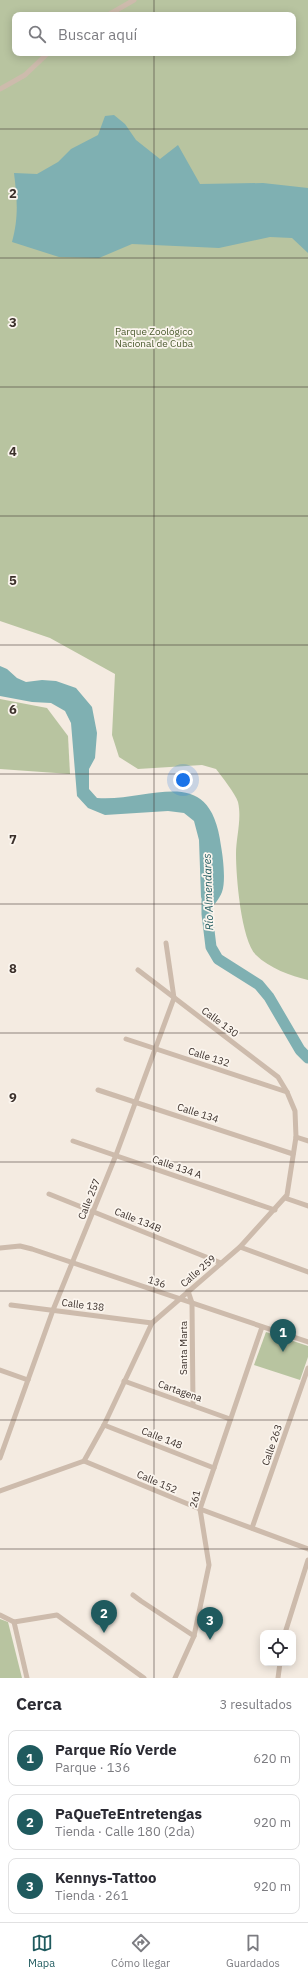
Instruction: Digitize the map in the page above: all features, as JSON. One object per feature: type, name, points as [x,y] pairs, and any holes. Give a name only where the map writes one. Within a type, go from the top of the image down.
[{"type":"street","points":[[113,12],[134,0]]},
{"type":"street","points":[[0,89],[24,75],[45,56]]},
{"type":"street","name":"Calle 257","points":[[0,1458],[53,1310],[94,1212],[174,998],[166,943]]},
{"type":"street","name":"Calle 130","points":[[138,970],[278,1077],[287,1092]]},
{"type":"street","name":"Calle 132","points":[[126,1039],[287,1092]]},
{"type":"street","name":"Calle 134","points":[[98,1090],[293,1154]]},
{"type":"street","name":"Calle 259","points":[[84,1461],[104,1425],[152,1323],[240,1246],[275,1210],[287,1195],[296,1137],[295,1111],[287,1092]]},
{"type":"street","points":[[296,1137],[308,1140]]},
{"type":"street","name":"Calle 134 A","points":[[73,1141],[275,1210]]},
{"type":"street","name":"Calle 134B","points":[[49,1194],[221,1263]]},
{"type":"street","points":[[285,1198],[308,1206]]},
{"type":"street","name":"136","points":[[0,1248],[20,1246],[180,1298],[308,1342]]},
{"type":"street","points":[[240,1246],[308,1272]]},
{"type":"street","name":"Santa Marta","points":[[188,1291],[192,1303],[193,1405]]},
{"type":"street","name":"Calle 138","points":[[11,1305],[152,1323]]},
{"type":"street","name":"261","points":[[175,1678],[194,1636],[209,1565],[200,1509],[262,1327]]},
{"type":"street","name":"Calle 263","points":[[252,1528],[308,1368]]},
{"type":"street","points":[[0,1370],[28,1380]]},
{"type":"street","name":"Cartagena","points":[[124,1381],[230,1419]]},
{"type":"street","name":"Calle 148","points":[[104,1425],[214,1468]]},
{"type":"street","points":[[0,1491],[84,1461]]},
{"type":"street","name":"Calle 152","points":[[84,1461],[200,1509],[308,1549]]},
{"type":"street","points":[[286,1630],[308,1560]]},
{"type":"street","points":[[133,1594],[141,1601],[194,1636]]},
{"type":"street","points":[[0,1615],[14,1622],[57,1615],[144,1678]]},
{"type":"street","points":[[14,1622],[27,1678]]},
{"type":"street","points":[[278,1678],[280,1666]]},
{"type":"green space","name":"Parque Zoológico Nacional de Cuba","points":[[0,0],[308,0],[308,980],[288,974],[267,964],[256,955],[251,947],[240,907],[237,877],[236,848],[239,821],[238,802],[216,769],[202,765],[138,769],[119,757],[112,735],[115,674],[50,638],[0,621]]},
{"type":"green space","points":[[0,699],[47,708],[68,736],[70,774],[0,769]]},
{"type":"green space","points":[[266,1332],[308,1346],[308,1357],[300,1380],[254,1365]]},
{"type":"green space","points":[[0,1619],[8,1622],[22,1678],[0,1678]]},
{"type":"water","points":[[114,115],[125,124],[136,140],[160,159],[178,145],[200,184],[263,183],[308,188],[308,253],[292,238],[270,237],[219,248],[132,244],[99,258],[59,257],[12,242],[16,224],[17,208],[14,173],[37,174],[58,162],[71,149],[98,135],[105,116]]},
{"type":"water","points":[[0,666],[7,669],[17,678],[26,682],[42,680],[56,681],[76,688],[92,707],[97,733],[95,758],[89,769],[89,789],[97,798],[118,798],[176,792],[192,795],[205,803],[215,820],[222,851],[224,876],[221,895],[207,914],[201,897],[199,840],[194,821],[184,813],[168,811],[105,815],[88,808],[77,796],[71,723],[65,711],[51,703],[32,702],[0,696]]},
{"type":"waterway","name":"Río Almendares","points":[[207,901],[211,947],[218,959],[259,985],[269,997],[300,1050],[308,1058]]},
{"type":"place","name":"Parque Río Verde","points":[[283,1352]]},
{"type":"place","name":"PaQueTeEntretengas","points":[[104,1633]]},
{"type":"place","name":"Kennys-Tattoo","points":[[210,1640]]}]
